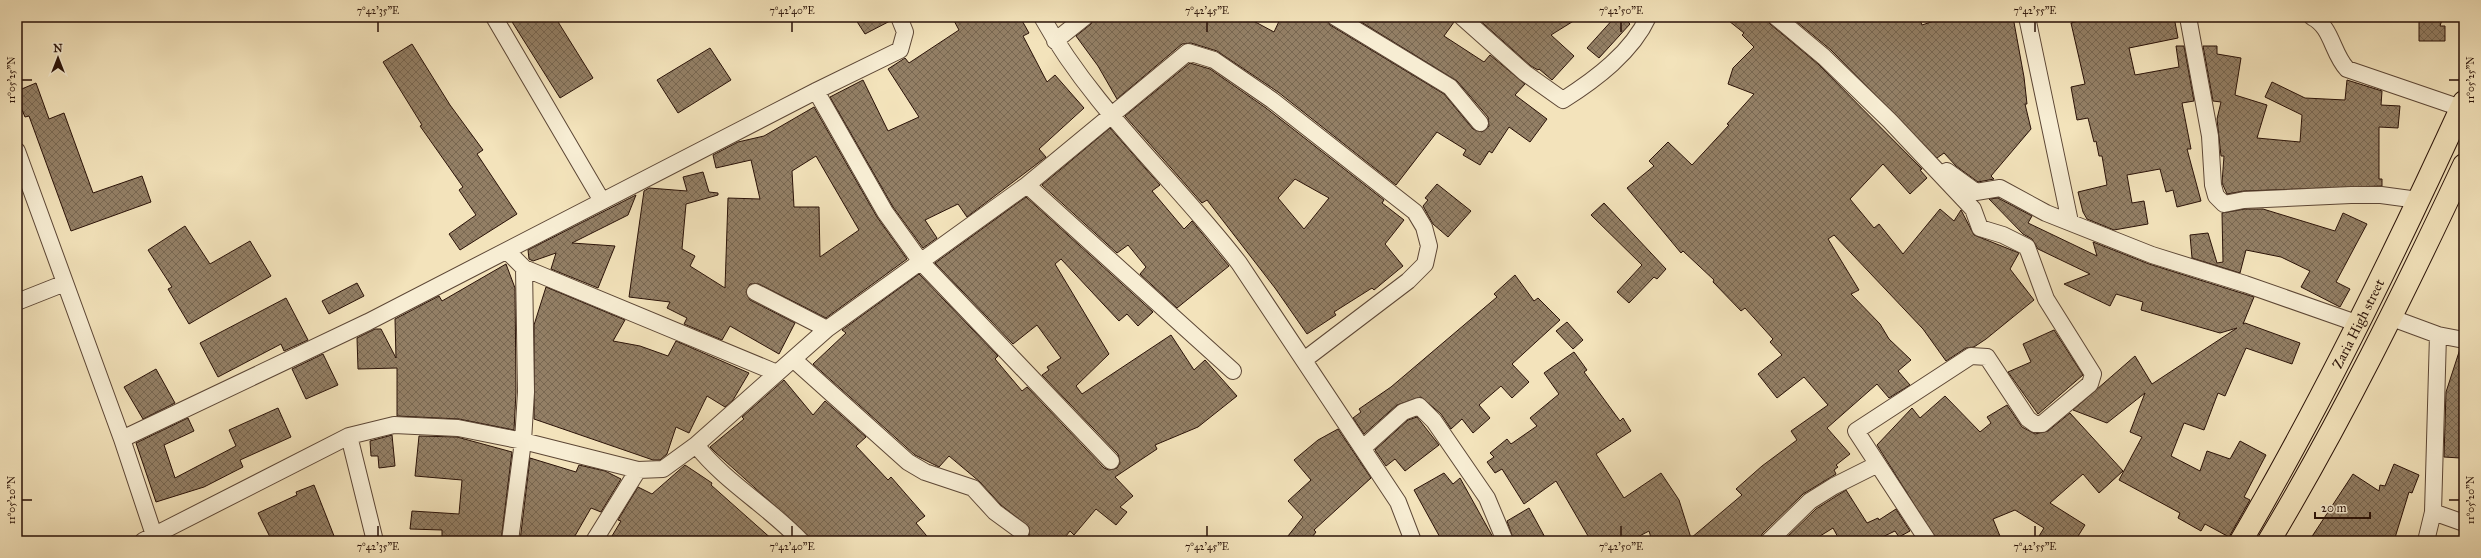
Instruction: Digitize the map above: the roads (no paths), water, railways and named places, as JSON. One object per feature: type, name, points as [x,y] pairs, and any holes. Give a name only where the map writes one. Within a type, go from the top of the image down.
[{"type":"main road","name":"Zaria High street","points":[[2241,541],[2290,456],[2359,324],[2462,105]]},
{"type":"main road","name":"Zaria High street","points":[[2269,541],[2332,432],[2392,318],[2464,165]]},
{"type":"street","points":[[494,17],[602,201]]},
{"type":"street","points":[[122,439],[368,322],[508,252],[602,201],[816,91],[900,50],[904,32],[899,17]]},
{"type":"street","points":[[1042,17],[1055,41],[1111,115],[1214,230],[1239,263],[1364,448],[1398,502],[1413,541]]},
{"type":"street","points":[[1055,41],[1084,17]]},
{"type":"street","points":[[1335,17],[1450,87],[1480,123]]},
{"type":"street","points":[[1462,17],[1525,73],[1563,100],[1581,88],[1624,53],[1642,31],[1648,17]]},
{"type":"street","points":[[1776,17],[1824,57],[1917,149],[1973,209],[1980,228],[2003,235],[2027,246],[2046,298],[2092,371],[2093,378],[2090,384],[2042,424],[2035,424],[2028,419],[1987,357],[1971,356],[1856,431],[1876,465],[1928,541]]},
{"type":"street","points":[[2027,17],[2070,222]]},
{"type":"street","points":[[2188,17],[2210,136],[2213,185],[2216,196],[2224,204],[2244,200],[2351,195],[2381,195],[2418,200]]},
{"type":"street","points":[[2312,17],[2322,23],[2339,60],[2347,69],[2462,105]]},
{"type":"street","points":[[17,151],[122,439],[151,539],[350,436],[394,425],[425,425],[458,428],[523,441],[638,470],[663,469],[696,445],[827,329],[1028,185],[1188,52],[1214,60],[1272,100],[1415,212],[1424,227],[1429,246],[1425,264],[1408,281],[1304,360]]},
{"type":"street","points":[[816,91],[884,212],[921,262],[1111,461]]},
{"type":"street","points":[[1917,149],[1976,192],[2000,188],[2046,213],[2152,255],[2245,284],[2359,324]]},
{"type":"street","points":[[1028,185],[1233,371]]},
{"type":"street","points":[[508,252],[524,268],[777,373]]},
{"type":"street","points":[[510,541],[523,441],[526,392],[524,268]]},
{"type":"street","points":[[17,302],[64,283]]},
{"type":"street","points":[[755,292],[827,329]]},
{"type":"street","points":[[2392,318],[2438,335],[2464,340]]},
{"type":"street","points":[[2426,541],[2433,512],[2438,335]]},
{"type":"street","points":[[793,359],[908,462],[924,472],[973,488],[995,512],[1021,531]]},
{"type":"street","points":[[1364,448],[1403,412],[1419,406],[1434,422],[1487,498],[1505,541]]},
{"type":"street","points":[[350,436],[375,541]]},
{"type":"street","points":[[696,445],[718,470],[786,525],[801,541]]},
{"type":"street","points":[[1769,541],[1810,501],[1834,486],[1876,465]]},
{"type":"street","points":[[594,541],[638,470]]},
{"type":"street","points":[[2433,512],[2464,523]]}]
